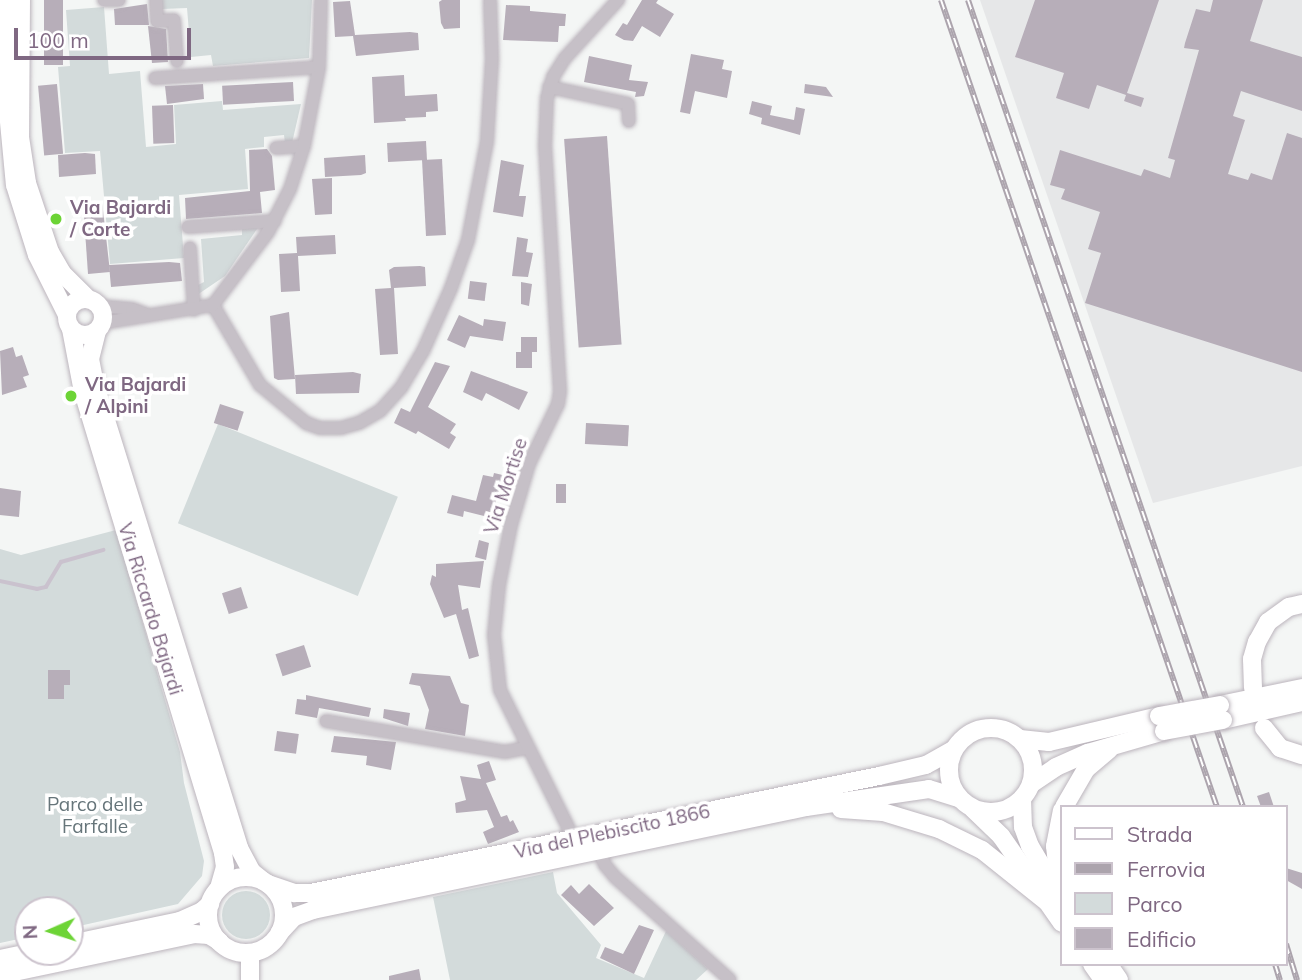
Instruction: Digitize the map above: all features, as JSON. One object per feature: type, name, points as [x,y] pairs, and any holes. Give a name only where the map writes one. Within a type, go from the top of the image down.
[{"type":"main road","name":"Via Riccardo Bajardi","points":[[8,0],[7,100],[15,186],[37,255],[69,322],[83,392],[223,853],[225,867],[214,896]]},
{"type":"main road","points":[[21,0],[20,137],[27,183],[57,265],[97,315]]},
{"type":"main road","points":[[74,302],[97,315],[83,335],[69,322],[74,302]]},
{"type":"main road","name":"Via Riccardo Bajardi","points":[[97,315],[90,359],[95,385],[239,848],[252,872],[265,883]]},
{"type":"main road","points":[[1253,688],[1251,674],[1256,642],[1268,622],[1289,607],[1302,604]]},
{"type":"main road","points":[[1222,713],[1302,688]]},
{"type":"main road","points":[[1057,899],[1001,836],[959,798],[950,780],[953,750],[964,737],[982,729],[1002,729],[1020,739],[1049,742],[1222,713],[1299,704]]},
{"type":"main road","points":[[973,809],[994,812],[1004,810],[1064,763],[1162,724]]},
{"type":"main road","points":[[1264,728],[1280,748],[1302,755]]},
{"type":"main road","points":[[1020,739],[1032,760],[1023,827],[1057,899]]},
{"type":"main road","points":[[1065,805],[1086,769],[1119,743]]},
{"type":"main road","name":"Via del Plebiscito 1866","points":[[265,883],[294,893],[311,893],[914,768],[938,760],[953,750]]},
{"type":"main road","name":"Via del Plebiscito 1866","points":[[280,932],[294,917],[313,910],[806,807],[929,789],[959,798]]},
{"type":"main road","points":[[806,807],[883,812],[939,829],[982,850],[1057,899]]},
{"type":"main road","points":[[1057,899],[1055,846],[1060,823]]},
{"type":"main road","points":[[0,975],[194,934],[209,936],[232,950],[250,953],[267,947],[280,932],[284,911],[276,892],[265,883],[244,877],[214,896],[202,911],[180,921],[84,941]]},
{"type":"main road","points":[[214,896],[208,917],[219,941]]},
{"type":"main road","points":[[250,953],[250,980]]},
{"type":"street","points":[[104,0],[119,0]]},
{"type":"street","points":[[156,0],[158,21],[174,20],[177,61]]},
{"type":"street","points":[[97,315],[194,310],[214,305],[239,274],[275,221],[290,189],[304,146],[319,67],[321,0]]},
{"type":"street","points":[[214,305],[260,385],[306,423],[320,428],[341,428],[359,423],[387,404],[401,388],[423,351],[451,288],[468,240],[487,141],[492,60],[490,0]]},
{"type":"street","name":"Via Mortise","points":[[571,841],[568,827],[526,748],[500,690],[494,635],[499,585],[511,525],[529,464],[558,404],[560,391],[545,146],[549,87],[565,58],[618,0]]},
{"type":"street","points":[[155,78],[319,67]]},
{"type":"street","points":[[549,87],[628,104],[629,121]]},
{"type":"street","points":[[276,148],[304,146]]},
{"type":"street","points":[[188,227],[275,221]]},
{"type":"street","points":[[190,248],[194,310]]},
{"type":"street","points":[[326,720],[505,752],[526,748]]},
{"type":"street","points":[[599,851],[605,865],[615,877],[730,980]]},
{"type":"shaded area","points":[[980,0],[1302,0],[1302,466],[1153,503]]},
{"type":"green space","points":[[162,0],[312,0],[309,58],[213,66],[211,55],[191,57],[187,8],[162,9]]},
{"type":"green space","points":[[104,7],[109,74],[140,71],[146,147],[176,144],[174,105],[222,101],[223,110],[301,104],[292,143],[285,144],[284,135],[264,137],[264,147],[245,149],[248,189],[179,195],[184,258],[110,264],[100,151],[65,153],[58,67],[70,66],[66,10]]},
{"type":"green space","points":[[259,226],[225,276],[197,295],[196,286],[204,282],[201,239],[242,235],[242,227]]},
{"type":"green space","points":[[218,424],[398,497],[358,596],[178,523]]},
{"type":"green space","name":"Parco delle Farfalle","points":[[116,530],[180,752],[184,783],[204,861],[202,876],[178,904],[84,925],[84,896],[14,896],[14,940],[0,943],[0,549],[21,555]]},
{"type":"green space","points":[[553,872],[557,893],[601,945],[596,958],[644,978],[666,931],[708,969],[696,980],[450,980],[433,897]]},
{"type":"green space","points":[[246,891],[263,898],[270,915],[263,932],[246,939],[229,932],[222,915],[229,898]]},
{"type":"building","points":[[44,0],[63,0],[63,65],[44,65]]},
{"type":"building","points":[[460,0],[460,28],[444,29],[439,2]]},
{"type":"building","points":[[642,0],[658,0],[656,3],[674,14],[660,37],[642,26],[633,41],[615,35],[623,23],[627,25]]},
{"type":"building","points":[[1035,0],[1159,0],[1127,93],[1144,98],[1141,107],[1124,101],[1126,95],[1097,85],[1089,109],[1056,98],[1064,73],[1015,57]]},
{"type":"building","points":[[1213,0],[1263,0],[1250,41],[1302,57],[1302,111],[1241,91],[1233,116],[1245,120],[1228,174],[1248,180],[1251,173],[1272,180],[1287,133],[1302,138],[1302,372],[1085,303],[1101,253],[1088,249],[1100,212],[1061,199],[1065,189],[1050,185],[1060,150],[1141,176],[1144,169],[1170,178],[1175,160],[1168,158],[1199,50],[1184,48],[1185,43],[1196,9],[1210,12]]},
{"type":"building","points":[[350,1],[355,35],[418,33],[419,50],[356,56],[353,36],[335,37],[333,2]]},
{"type":"building","points":[[147,4],[149,25],[115,25],[114,9]]},
{"type":"building","points":[[506,5],[530,6],[530,11],[566,14],[565,26],[559,26],[558,42],[503,40]]},
{"type":"building","points":[[148,26],[166,29],[168,62],[152,63]]},
{"type":"building","points":[[691,54],[724,60],[722,69],[732,71],[727,98],[695,91],[690,114],[680,112]]},
{"type":"building","points":[[589,56],[632,65],[629,80],[648,82],[644,96],[635,97],[636,92],[584,82]]},
{"type":"building","points":[[404,75],[405,96],[437,94],[438,111],[426,112],[426,117],[405,118],[406,121],[374,123],[372,77]]},
{"type":"building","points":[[293,82],[294,101],[223,105],[222,86]]},
{"type":"building","points":[[57,84],[63,154],[44,155],[38,86]]},
{"type":"building","points":[[203,84],[204,99],[167,104],[165,86]]},
{"type":"building","points":[[805,84],[826,87],[833,97],[804,93]]},
{"type":"building","points":[[752,101],[772,106],[770,115],[794,120],[796,107],[805,109],[800,135],[761,124],[762,118],[749,114]]},
{"type":"building","points":[[173,105],[174,143],[153,144],[152,106]]},
{"type":"building","points":[[607,136],[622,344],[579,347],[564,139]]},
{"type":"building","points":[[426,141],[427,160],[388,162],[387,143]]},
{"type":"building","points":[[267,149],[272,156],[275,190],[260,192],[262,213],[186,219],[185,198],[250,191],[249,150]]},
{"type":"building","points":[[95,154],[96,174],[59,177],[58,155]]},
{"type":"building","points":[[365,155],[366,173],[325,177],[324,158]]},
{"type":"building","points":[[442,159],[446,235],[426,236],[422,160]]},
{"type":"building","points":[[501,160],[524,165],[519,196],[526,196],[523,217],[493,212]]},
{"type":"building","points":[[332,178],[332,214],[315,215],[312,179]]},
{"type":"building","points":[[102,201],[110,272],[88,274],[83,202]]},
{"type":"building","points":[[335,235],[336,254],[298,256],[300,291],[281,292],[279,254],[297,253],[296,237]]},
{"type":"building","points":[[517,237],[528,239],[526,252],[533,253],[528,277],[512,276]]},
{"type":"building","points":[[180,263],[182,281],[111,287],[109,265]]},
{"type":"building","points":[[394,267],[425,267],[426,286],[394,288],[398,354],[380,355],[375,289],[391,288],[389,270]]},
{"type":"building","points":[[470,281],[487,283],[485,301],[468,299]]},
{"type":"building","points":[[521,282],[532,284],[529,306],[521,304]]},
{"type":"building","points":[[289,312],[295,379],[278,380],[274,378],[270,316]]},
{"type":"building","points":[[459,315],[483,326],[484,319],[506,322],[503,341],[470,336],[465,348],[447,340]]},
{"type":"building","points":[[521,337],[537,337],[537,352],[532,352],[532,368],[516,368],[516,352],[521,352]]},
{"type":"building","points":[[13,347],[16,357],[22,355],[29,375],[23,377],[27,387],[2,395],[0,351]]},
{"type":"building","points":[[435,362],[450,366],[428,407],[456,424],[450,433],[456,437],[449,449],[418,431],[416,434],[394,423],[401,408],[410,412]]},
{"type":"building","points":[[471,371],[528,392],[519,410],[486,393],[482,401],[463,392]]},
{"type":"building","points":[[353,372],[361,374],[359,393],[296,394],[295,375]]},
{"type":"building","points":[[220,404],[244,412],[238,431],[214,423]]},
{"type":"building","points":[[586,423],[629,425],[628,446],[585,444]]},
{"type":"building","points":[[494,473],[507,476],[502,495],[498,493],[492,518],[464,511],[463,517],[447,513],[452,495],[476,501],[483,475],[493,477]]},
{"type":"building","points":[[556,484],[566,484],[566,503],[556,503]]},
{"type":"building","points":[[0,488],[21,491],[19,517],[0,515]]},
{"type":"building","points":[[479,540],[489,543],[486,560],[475,557]]},
{"type":"building","points":[[484,561],[480,588],[458,585],[462,610],[468,608],[479,656],[469,659],[456,614],[444,618],[430,584],[432,575],[436,577],[436,564]]},
{"type":"building","points":[[241,587],[248,608],[229,614],[222,593]]},
{"type":"building","points":[[304,645],[311,667],[283,676],[275,654]]},
{"type":"building","points":[[48,670],[70,670],[70,685],[64,685],[64,699],[48,699]]},
{"type":"building","points":[[412,673],[450,676],[461,703],[469,705],[465,736],[425,729],[429,710],[420,686],[409,684]]},
{"type":"building","points":[[306,695],[371,708],[369,717],[319,708],[317,718],[295,714],[297,699],[306,700]]},
{"type":"building","points":[[384,709],[410,713],[408,726],[383,718]]},
{"type":"building","points":[[277,731],[299,734],[296,754],[274,751]]},
{"type":"building","points":[[334,736],[396,742],[391,770],[366,765],[367,756],[331,752]]},
{"type":"building","points":[[489,761],[496,780],[486,783],[501,817],[507,815],[510,822],[513,820],[519,832],[488,844],[483,832],[494,827],[487,810],[456,813],[455,803],[466,800],[460,776],[481,779],[477,765]]},
{"type":"building","points":[[1269,792],[1273,805],[1260,805],[1257,796]]},
{"type":"building","points":[[1288,869],[1302,873],[1302,889],[1288,881]]},
{"type":"building","points":[[589,884],[614,908],[594,926],[561,895],[571,885],[579,894]]},
{"type":"building","points":[[639,925],[654,930],[634,974],[600,958],[605,947],[623,954]]},
{"type":"building","points":[[419,969],[421,980],[389,980],[389,976]]},
{"type":"waterway","points":[[0,581],[37,589],[46,587],[61,562],[103,550]]},
{"type":"railway","points":[[941,0],[1216,805]]},
{"type":"railway","points":[[968,0],[1242,805]]},
{"type":"railway","points":[[1288,951],[1297,980]]},
{"type":"railway","points":[[1276,966],[1280,980]]},
{"type":"place","name":"Via Bajardi / Corte","points":[[56,219]]},
{"type":"place","name":"Via Bajardi / Alpini","points":[[71,396]]}]
